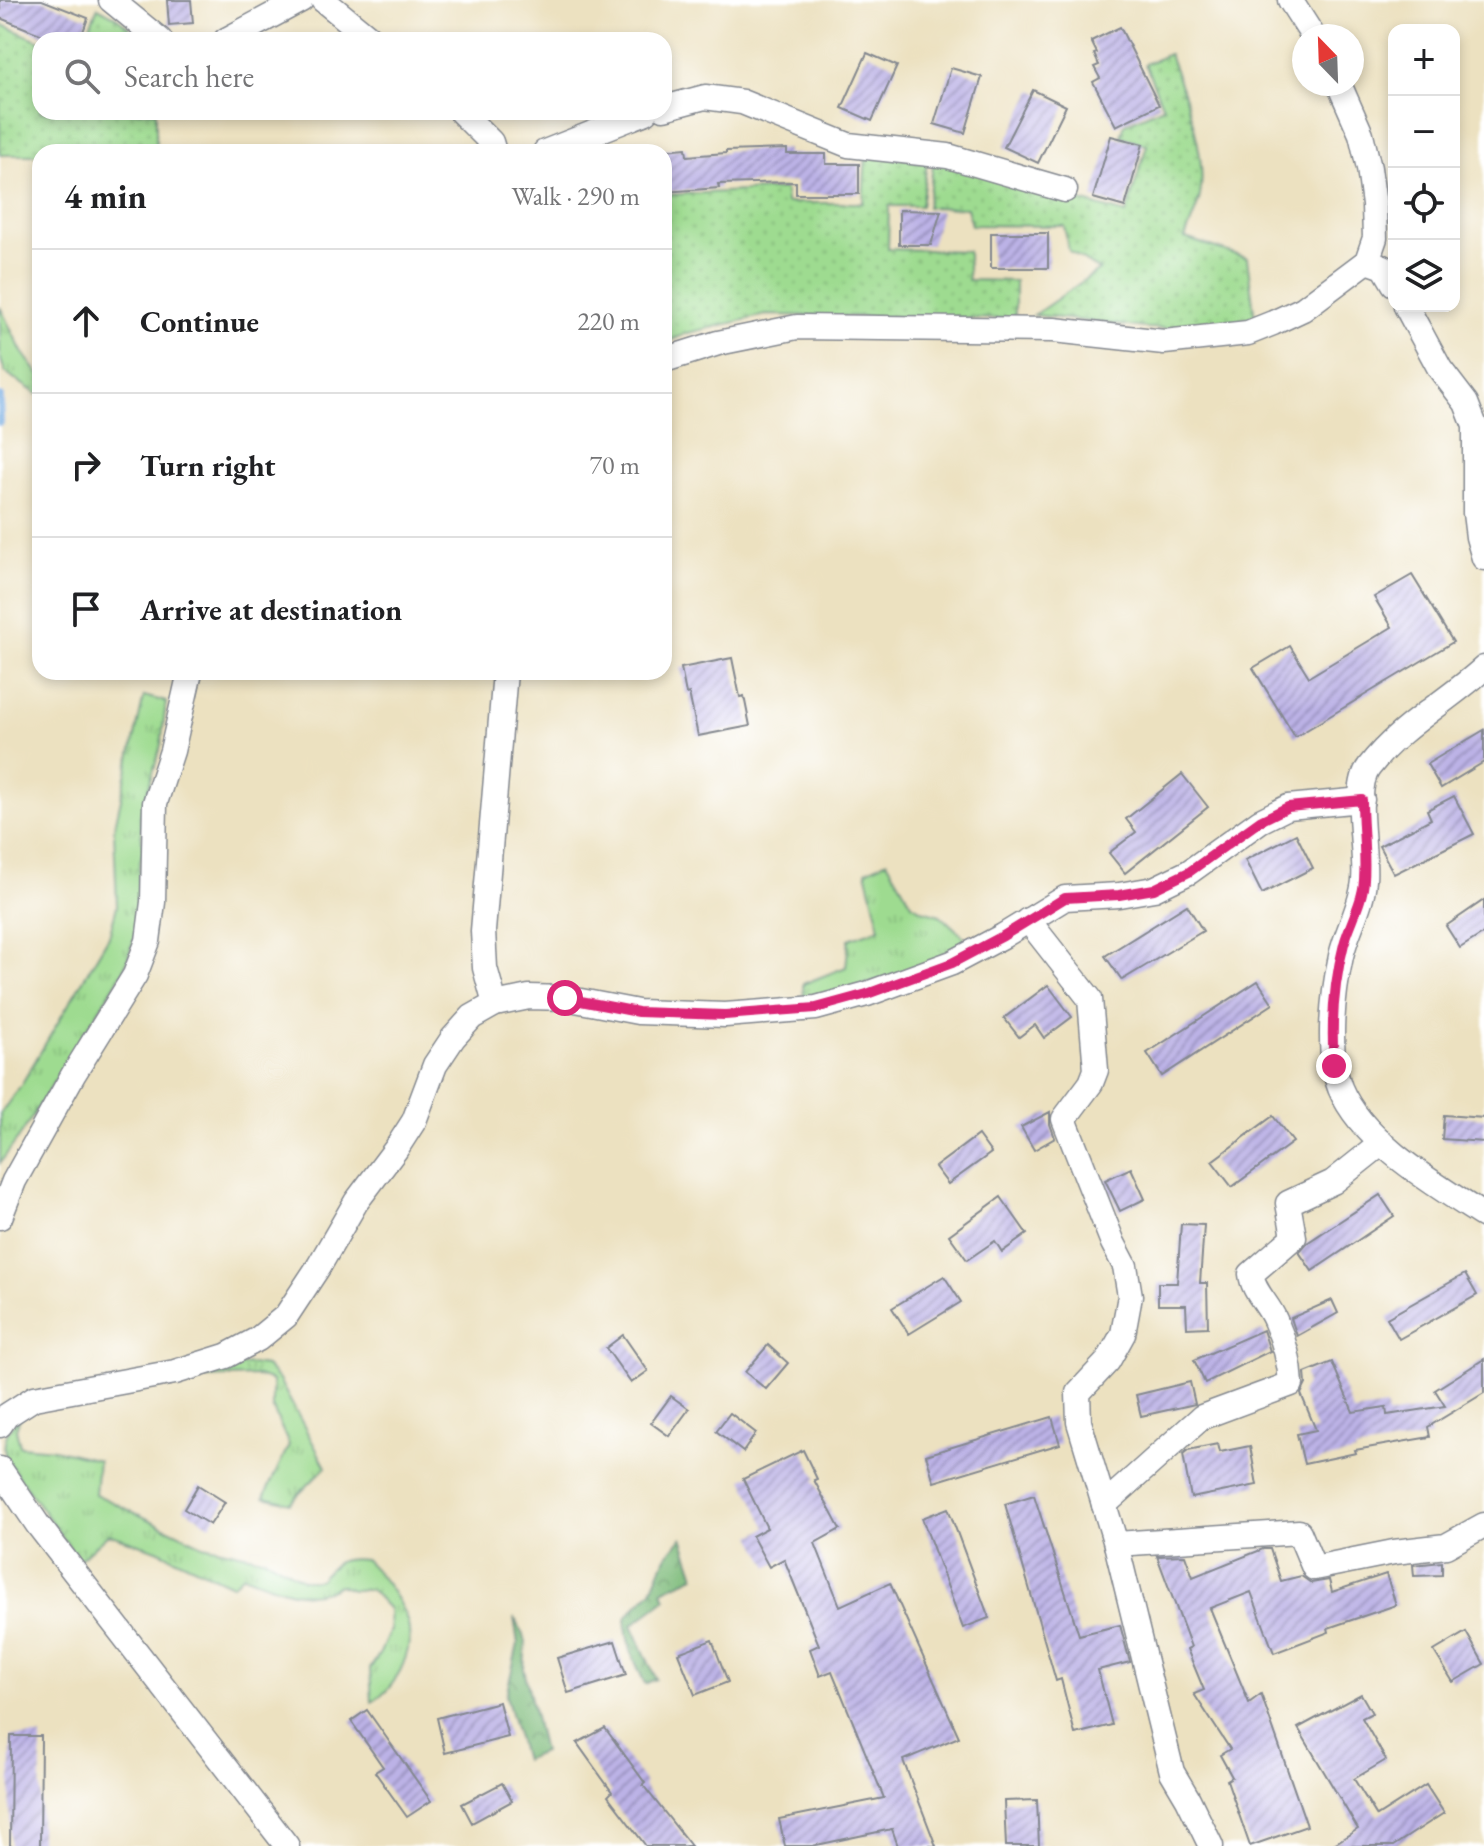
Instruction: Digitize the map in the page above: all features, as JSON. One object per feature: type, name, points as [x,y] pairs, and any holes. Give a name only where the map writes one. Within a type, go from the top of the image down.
[{"type":"street","points":[[111,0],[150,32]]},
{"type":"street","points":[[241,32],[301,0]]},
{"type":"street","points":[[323,0],[362,32]]},
{"type":"street","points":[[1290,0],[1305,24]]},
{"type":"street","points":[[672,357],[718,343],[797,327],[1054,330],[1164,342],[1248,333],[1303,309],[1367,261],[1375,238],[1371,181],[1361,134],[1344,96]]},
{"type":"street","points":[[672,106],[705,97],[742,102],[848,145],[948,156],[1065,190]]},
{"type":"street","points":[[469,120],[492,144]]},
{"type":"street","points":[[565,144],[626,120]]},
{"type":"street","points":[[1367,261],[1384,267],[1388,274]]},
{"type":"street","points":[[1409,312],[1440,369],[1475,401],[1475,513],[1484,558]]},
{"type":"street","points":[[1484,668],[1402,732],[1367,768],[1361,784],[1365,878],[1340,958],[1332,1036],[1334,1066],[1341,1090],[1359,1117],[1382,1143],[1484,1216]]},
{"type":"street","points":[[0,1217],[14,1181],[73,1075],[135,975],[148,941],[153,902],[155,803],[172,751],[188,680]]},
{"type":"street","points":[[495,1004],[485,968],[483,931],[504,680]]},
{"type":"street","points":[[0,1425],[6,1416],[34,1398],[175,1372],[226,1356],[258,1339],[286,1316],[356,1202],[414,1121],[441,1056],[472,1017],[495,1004],[529,997],[565,998],[638,1012],[725,1015],[816,1008],[867,994],[952,963],[1065,898],[1119,895],[1154,889],[1189,872],[1260,821],[1288,807],[1362,800]]},
{"type":"street","points":[[1028,920],[1090,999],[1096,1070],[1091,1083],[1064,1119],[1125,1266],[1130,1296],[1123,1334],[1108,1361],[1078,1393],[1079,1422],[1116,1544],[1172,1772],[1211,1846]]},
{"type":"street","points":[[1104,1505],[1202,1417],[1291,1384],[1290,1365],[1275,1320],[1263,1297],[1252,1286],[1251,1274],[1294,1237],[1288,1203],[1333,1182],[1382,1143]]},
{"type":"street","points":[[0,1469],[38,1525],[287,1846]]},
{"type":"street","points":[[1116,1544],[1299,1532],[1314,1568],[1394,1552],[1446,1546],[1484,1525]]},
{"type":"green space","points":[[98,7],[134,32],[87,32]]},
{"type":"green space","points":[[0,24],[32,38],[32,120],[156,120],[156,144],[32,144],[32,155],[0,155]]},
{"type":"green space","points":[[1169,54],[1193,124],[1201,161],[1200,196],[1185,238],[1247,258],[1255,319],[1198,329],[1146,328],[1034,315],[1099,270],[1069,251],[1064,226],[971,225],[967,208],[927,207],[934,159],[1126,214],[1147,145],[1121,136],[1125,124],[1163,107],[1145,64]]},
{"type":"green space","points":[[866,153],[927,162],[921,206],[889,206],[888,249],[968,251],[968,280],[1015,281],[1015,319],[766,315],[672,340],[672,195],[785,189],[786,203],[863,203]]},
{"type":"green space","points":[[0,307],[32,365],[32,391],[5,372],[0,357]]},
{"type":"green space","points":[[144,696],[166,702],[161,745],[140,817],[143,851],[139,866],[137,929],[124,970],[0,1163],[0,1114],[21,1085],[109,936],[117,906],[114,830]]},
{"type":"green space","points":[[887,861],[912,904],[940,915],[973,945],[948,960],[804,1002],[803,984],[846,967],[849,939],[880,928],[866,871]]},
{"type":"green space","points":[[251,1364],[266,1366],[279,1380],[326,1467],[290,1503],[264,1497],[289,1445],[272,1407],[272,1381],[258,1376],[200,1378]]},
{"type":"green space","points":[[21,1414],[16,1429],[20,1446],[54,1449],[98,1460],[95,1494],[203,1545],[267,1559],[304,1580],[319,1580],[343,1560],[365,1560],[393,1593],[408,1627],[407,1652],[390,1686],[372,1702],[370,1669],[390,1630],[389,1609],[371,1590],[352,1590],[339,1585],[328,1591],[304,1594],[243,1575],[232,1585],[157,1550],[108,1534],[79,1560],[6,1459],[4,1446],[7,1435]]},
{"type":"green space","points":[[682,1537],[695,1576],[662,1591],[666,1599],[632,1625],[656,1679],[645,1684],[629,1643],[626,1617],[652,1590],[666,1557]]},
{"type":"green space","points":[[514,1617],[526,1641],[524,1669],[543,1752],[524,1760],[506,1696],[518,1644]]},
{"type":"building","points":[[0,0],[42,0],[88,18],[83,32],[35,32],[0,18]]},
{"type":"building","points":[[167,0],[191,0],[193,23],[169,25]]},
{"type":"building","points":[[1120,27],[1159,105],[1116,126],[1093,82],[1100,78],[1094,67],[1099,65],[1091,41]]},
{"type":"building","points":[[867,53],[897,66],[872,121],[842,108]]},
{"type":"building","points":[[951,68],[982,77],[965,133],[934,124]]},
{"type":"building","points":[[1033,90],[1066,106],[1038,163],[1004,147]]},
{"type":"building","points":[[1111,136],[1143,144],[1125,207],[1093,198]]},
{"type":"building","points":[[686,148],[687,156],[787,149],[787,154],[826,154],[826,164],[859,164],[859,194],[796,194],[796,182],[718,184],[719,188],[672,191],[672,149]]},
{"type":"building","points":[[899,210],[941,211],[931,245],[899,245]]},
{"type":"building","points":[[991,233],[1048,233],[1048,268],[991,268]]},
{"type":"building","points":[[1412,575],[1453,642],[1295,737],[1253,668],[1290,646],[1309,677],[1392,627],[1374,597]]},
{"type":"building","points":[[732,658],[750,726],[698,736],[681,668]]},
{"type":"building","points":[[1484,730],[1484,762],[1441,788],[1427,764]]},
{"type":"building","points":[[1182,774],[1208,807],[1125,873],[1109,853],[1136,832],[1126,819]]},
{"type":"building","points":[[1454,796],[1474,834],[1394,874],[1379,846],[1431,819],[1427,810]]},
{"type":"building","points":[[1296,834],[1313,868],[1262,894],[1245,860]]},
{"type":"building","points":[[1484,900],[1484,933],[1460,948],[1446,926]]},
{"type":"building","points":[[1187,905],[1203,931],[1122,980],[1105,956]]},
{"type":"building","points":[[1258,981],[1273,1004],[1162,1076],[1147,1053]]},
{"type":"building","points":[[1048,985],[1072,1017],[1044,1038],[1035,1025],[1019,1037],[1004,1018]]},
{"type":"building","points":[[1050,1112],[1055,1138],[1034,1150],[1021,1127]]},
{"type":"building","points":[[1444,1115],[1484,1118],[1484,1142],[1442,1139]]},
{"type":"building","points":[[1273,1116],[1293,1142],[1232,1187],[1212,1161]]},
{"type":"building","points":[[978,1135],[991,1153],[948,1184],[935,1167]]},
{"type":"building","points":[[1131,1168],[1145,1199],[1120,1211],[1105,1180]]},
{"type":"building","points":[[1380,1195],[1394,1216],[1312,1271],[1299,1252],[1307,1243]]},
{"type":"building","points":[[1001,1197],[1027,1234],[1002,1252],[995,1241],[967,1260],[949,1235]]},
{"type":"building","points":[[1181,1224],[1204,1225],[1200,1283],[1207,1283],[1208,1327],[1187,1328],[1186,1305],[1158,1305],[1158,1283],[1177,1283]]},
{"type":"building","points":[[1465,1274],[1477,1295],[1399,1339],[1387,1318]]},
{"type":"building","points":[[944,1276],[961,1302],[909,1334],[892,1308]]},
{"type":"building","points":[[1332,1300],[1338,1313],[1297,1336],[1291,1318]]},
{"type":"building","points":[[1263,1330],[1270,1351],[1205,1383],[1194,1360]]},
{"type":"building","points":[[623,1335],[648,1371],[631,1383],[606,1348]]},
{"type":"building","points":[[768,1345],[788,1363],[766,1389],[745,1372]]},
{"type":"building","points":[[1484,1359],[1484,1393],[1428,1427],[1430,1437],[1355,1450],[1356,1453],[1304,1464],[1297,1434],[1316,1430],[1301,1394],[1306,1384],[1305,1373],[1332,1362],[1353,1412],[1386,1407],[1387,1415],[1445,1406],[1435,1390]]},
{"type":"building","points":[[1190,1382],[1195,1404],[1141,1416],[1136,1395]]},
{"type":"building","points":[[671,1396],[689,1409],[669,1436],[651,1423]]},
{"type":"building","points":[[730,1413],[756,1433],[743,1452],[716,1431]]},
{"type":"building","points":[[1052,1417],[1060,1444],[934,1482],[926,1455]]},
{"type":"building","points":[[1218,1444],[1220,1452],[1250,1446],[1257,1485],[1191,1498],[1183,1454],[1188,1450]]},
{"type":"building","points":[[803,1450],[817,1479],[814,1480],[840,1529],[815,1543],[840,1606],[890,1583],[959,1737],[903,1760],[936,1846],[898,1846],[892,1829],[812,1846],[785,1846],[779,1819],[884,1798],[832,1671],[820,1676],[810,1649],[819,1645],[784,1559],[769,1567],[752,1536],[767,1528],[743,1479]]},
{"type":"building","points":[[198,1485],[225,1502],[210,1525],[184,1509]]},
{"type":"building","points":[[1034,1495],[1079,1635],[1120,1625],[1130,1662],[1098,1670],[1112,1725],[1075,1734],[1061,1679],[1056,1681],[1005,1504]]},
{"type":"building","points":[[948,1508],[989,1618],[963,1628],[922,1518]]},
{"type":"building","points":[[1270,1549],[1281,1581],[1301,1576],[1311,1583],[1329,1580],[1332,1592],[1386,1574],[1396,1605],[1328,1628],[1329,1632],[1274,1653],[1251,1592],[1210,1608],[1249,1703],[1261,1694],[1307,1826],[1250,1846],[1227,1780],[1232,1777],[1220,1755],[1230,1749],[1194,1694],[1204,1690],[1187,1649],[1191,1647],[1157,1556],[1185,1555],[1193,1577]]},
{"type":"building","points":[[1442,1562],[1442,1575],[1414,1576],[1413,1565]]},
{"type":"building","points":[[1466,1632],[1484,1664],[1453,1682],[1434,1651]]},
{"type":"building","points":[[712,1640],[728,1682],[695,1695],[678,1653]]},
{"type":"building","points":[[615,1641],[626,1675],[568,1693],[557,1658]]},
{"type":"building","points":[[1361,1694],[1372,1713],[1362,1718],[1386,1760],[1354,1779],[1377,1816],[1426,1785],[1444,1813],[1393,1846],[1331,1846],[1358,1829],[1298,1728]]},
{"type":"building","points":[[499,1702],[508,1737],[445,1753],[437,1718]]},
{"type":"building","points":[[367,1710],[431,1801],[407,1817],[375,1772],[383,1767],[351,1721]]},
{"type":"building","points":[[605,1728],[645,1783],[643,1785],[691,1846],[646,1846],[608,1796],[612,1792],[577,1743]]},
{"type":"building","points":[[11,1736],[41,1736],[40,1846],[10,1846]]},
{"type":"building","points":[[502,1783],[512,1801],[472,1823],[462,1804]]},
{"type":"building","points":[[1037,1800],[1039,1846],[1006,1846],[1004,1801]]},
{"type":"waterway","points":[[0,397],[0,422]]},
{"type":"route","points":[[565,998],[638,1012],[725,1015],[816,1008],[867,994],[952,963],[1065,898],[1119,895],[1154,889],[1189,872],[1260,821],[1288,807],[1362,800],[1365,878],[1340,958],[1332,1036],[1334,1066]]}]
